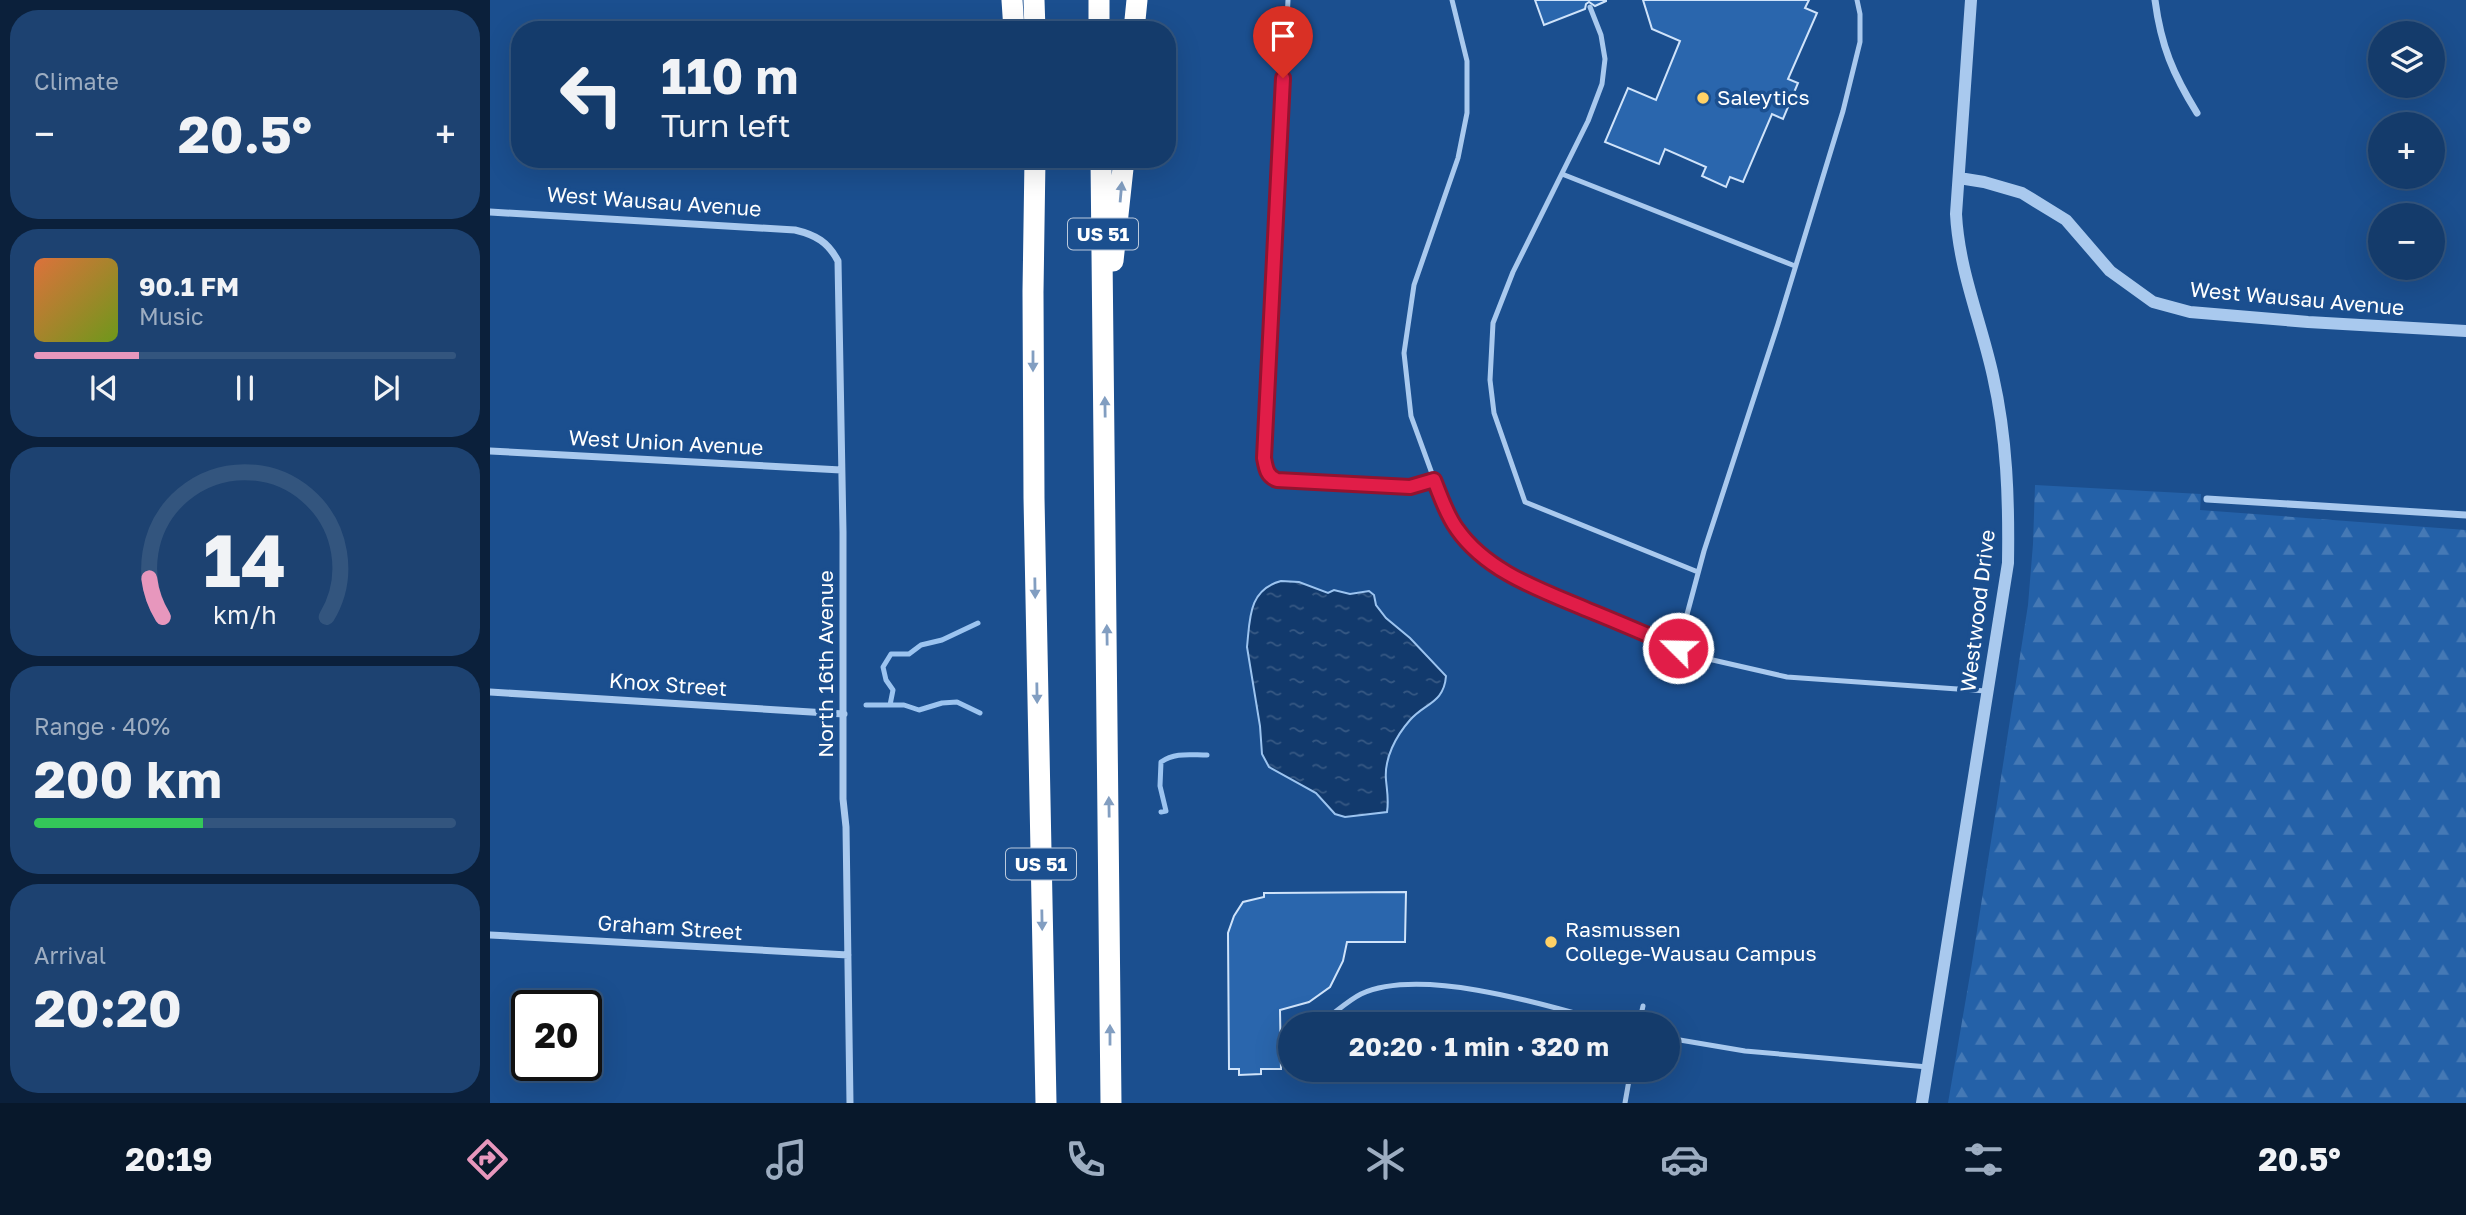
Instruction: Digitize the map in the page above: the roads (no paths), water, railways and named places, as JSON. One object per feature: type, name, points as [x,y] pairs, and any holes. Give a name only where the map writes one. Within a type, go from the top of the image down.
[{"type":"highway","points":[[1012,0],[1013,21]]},
{"type":"highway","points":[[1034,0],[1035,21]]},
{"type":"highway","points":[[1099,0],[1099,21]]},
{"type":"highway","points":[[1135,21],[1137,0]]},
{"type":"highway","points":[[1021,168],[1033,292]]},
{"type":"highway","name":"US 51","points":[[1035,168],[1033,292],[1036,636],[1046,1103]]},
{"type":"highway","name":"US 51","points":[[1101,168],[1111,1103]]},
{"type":"highway","points":[[1104,308],[1115,252],[1123,168]]},
{"type":"street","name":"Westwood Drive","points":[[1922,1103],[2008,563],[2008,489],[2002,424],[1993,375],[1959,255],[1956,214],[1970,0]]},
{"type":"street","points":[[2155,0],[2161,38],[2168,58],[2176,78],[2197,113]]},
{"type":"street","name":"West Wausau Avenue","points":[[1959,178],[2022,193],[2066,220],[2110,271],[2153,302],[2190,312],[2466,331]]},
{"type":"street","name":"West Wausau Avenue","points":[[490,212],[795,230],[814,235]]},
{"type":"street","name":"North 16th Avenue","points":[[814,235],[831,247],[838,261],[843,799],[846,827],[850,1103]]},
{"type":"street","name":"West Union Avenue","points":[[490,451],[841,470]]},
{"type":"street","points":[[2207,499],[2466,515]]},
{"type":"street","name":"Knox Street","points":[[490,692],[844,714]]},
{"type":"street","name":"Graham Street","points":[[490,935],[848,955]]},
{"type":"lane","points":[[1287,0],[1264,458],[1266,470],[1277,480],[1410,487],[1434,480]]},
{"type":"lane","points":[[1452,0],[1467,61],[1467,113],[1458,158],[1414,285],[1404,354],[1410,416],[1447,512],[1458,530],[1476,551],[1494,566],[1546,593],[1704,658],[1787,677],[1988,691]]},
{"type":"lane","points":[[1678,648],[1698,572],[1843,111],[1860,42],[1857,0]]},
{"type":"lane","points":[[1590,7],[1601,35],[1605,59],[1602,83],[1588,121],[1513,272],[1493,323],[1490,380],[1494,413],[1525,502],[1698,572]]},
{"type":"lane","points":[[1562,174],[1795,266]]},
{"type":"lane","points":[[1335,1012],[1361,994],[1389,986],[1426,985],[1513,996],[1570,1012]]},
{"type":"lane","points":[[1642,1012],[1643,1006]]},
{"type":"lane","points":[[1680,1040],[1745,1051],[1928,1067]]},
{"type":"lane","points":[[1625,1103],[1629,1082]]},
{"type":"water","points":[[1281,581],[1299,582],[1328,593],[1334,590],[1350,594],[1369,591],[1386,618],[1410,638],[1446,676],[1442,692],[1410,720],[1392,748],[1386,772],[1387,812],[1345,817],[1335,814],[1316,793],[1269,767],[1262,754],[1247,647],[1249,626],[1257,598],[1270,585]]},
{"type":"waterway","points":[[890,705],[893,690],[886,680],[883,667],[891,654],[909,654],[921,645],[942,640],[978,623]]},
{"type":"waterway","points":[[866,705],[904,705],[919,710],[942,703],[957,702],[980,713]]},
{"type":"waterway","points":[[1161,812],[1166,811],[1160,786],[1161,762],[1177,755],[1207,755]]},
{"type":"place","name":"Saleytics","points":[[1703,98]]},
{"type":"place","name":"Rasmussen College-Wausau Campus","points":[[1551,942]]}]
